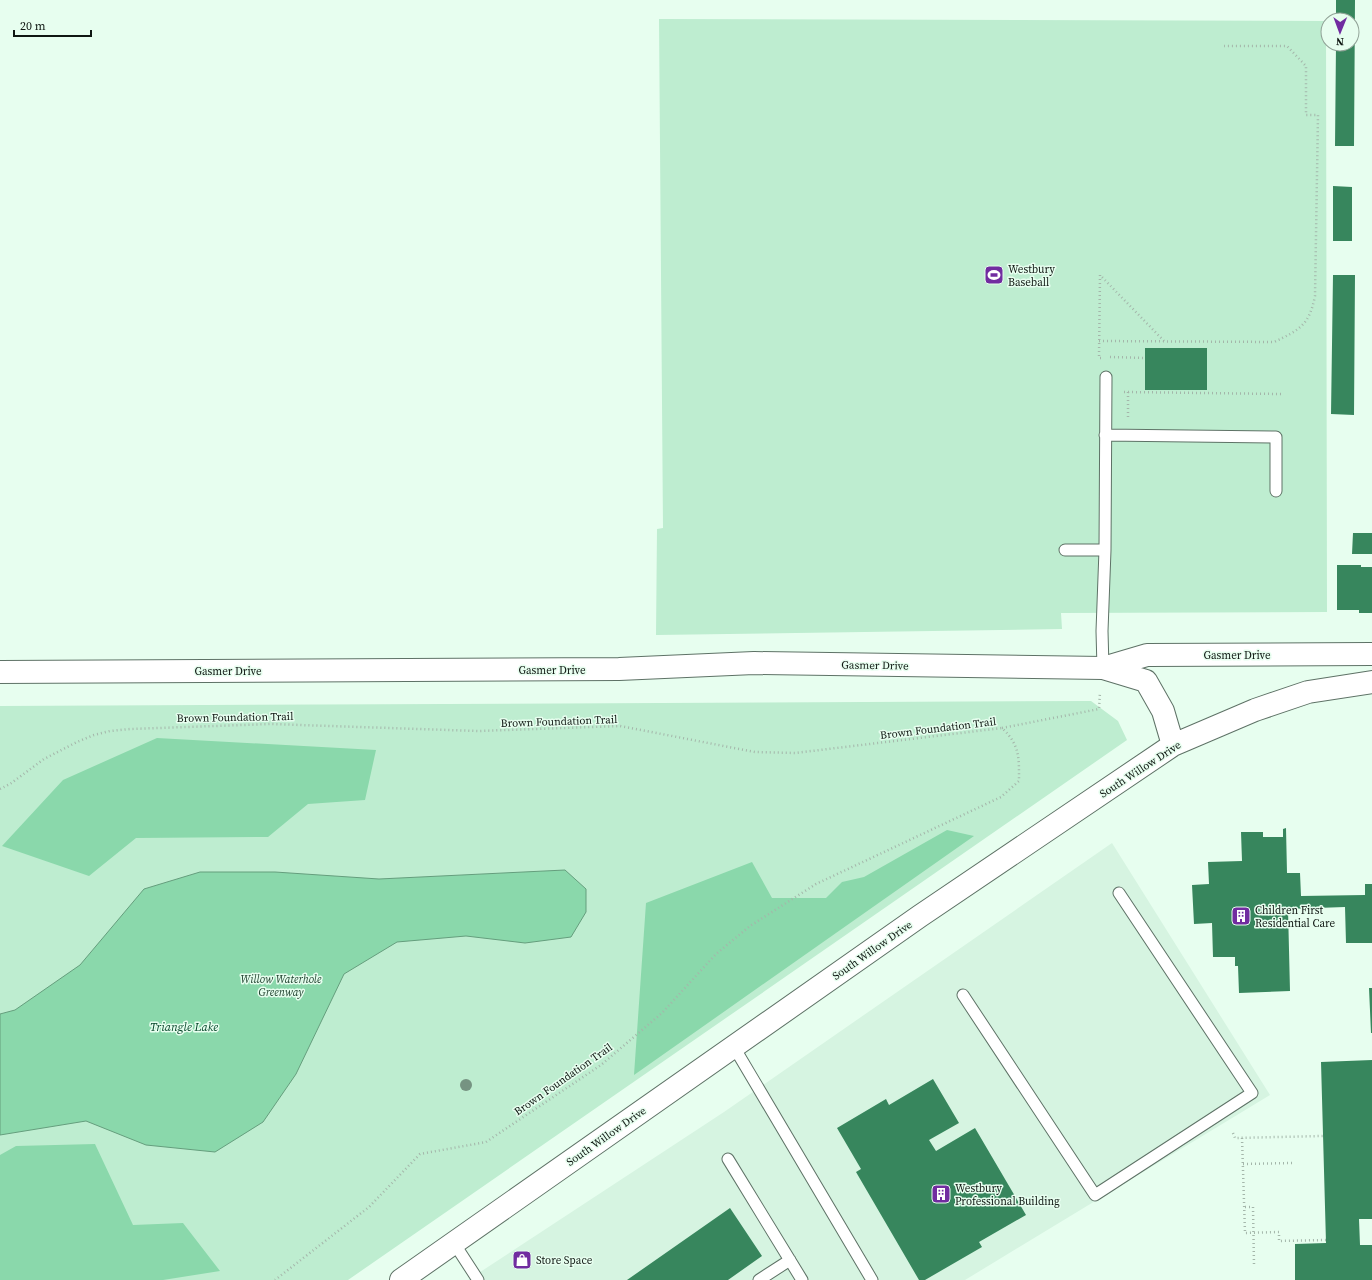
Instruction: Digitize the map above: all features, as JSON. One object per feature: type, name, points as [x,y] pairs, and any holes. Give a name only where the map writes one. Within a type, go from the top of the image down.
[{"type":"street","name":"Gasmer Drive","points":[[1103,668],[1147,655],[1372,654]]},
{"type":"street","name":"Gasmer Drive","points":[[0,672],[619,669],[754,663],[1103,668],[1146,681],[1163,711],[1173,745]]},
{"type":"street","name":"South Willow Drive","points":[[401,1280],[920,916],[1173,745],[1249,713],[1308,692],[1372,682]]},
{"type":"lane","points":[[1103,668],[1102,631],[1105,550],[1106,377]]},
{"type":"lane","points":[[1105,435],[1276,437],[1276,491]]},
{"type":"lane","points":[[1065,550],[1105,550]]},
{"type":"lane","points":[[963,995],[1095,1195],[1246,1097],[1252,1093],[1119,893]]},
{"type":"lane","points":[[734,1047],[872,1280]]},
{"type":"lane","points":[[728,1159],[802,1280]]},
{"type":"lane","points":[[454,1243],[478,1280]]},
{"type":"lane","points":[[759,1280],[790,1260]]},
{"type":"path","points":[[1099,341],[1274,342],[1298,330],[1312,312],[1315,296],[1318,115],[1306,115],[1306,66],[1287,46],[1224,46]]},
{"type":"path","points":[[1145,358],[1099,358],[1100,275],[1164,341]]},
{"type":"path","points":[[1105,392],[1281,394]]},
{"type":"path","points":[[1128,392],[1128,422]]},
{"type":"path","points":[[1002,728],[1099,709],[1103,668]]},
{"type":"path","name":"Brown Foundation Trail","points":[[0,789],[10,784],[44,759],[94,735],[110,731],[144,728],[306,724],[510,731],[620,726],[755,752],[795,753],[1002,728],[1011,737],[1019,754],[1019,781],[1001,797],[816,884],[750,926],[716,954],[662,1013],[601,1065],[486,1142],[420,1154],[369,1207],[275,1280]]},
{"type":"path","points":[[1232,1134],[1235,1138],[1323,1136]]},
{"type":"path","points":[[1242,1138],[1245,1233],[1279,1232],[1279,1241],[1326,1240]]},
{"type":"path","points":[[1243,1164],[1293,1163]]},
{"type":"path","points":[[1245,1207],[1254,1207],[1254,1265]]},
{"type":"shaded area","points":[[1112,843],[1270,1095],[965,1280],[468,1280],[724,1112]]},
{"type":"green space","name":"Westbury Baseball","points":[[659,19],[1320,21],[1320,52],[1326,52],[1327,612],[1061,613],[1062,629],[656,635],[657,529],[663,528]]},
{"type":"green space","name":"Willow Waterhole Greenway","points":[[1091,701],[1118,721],[1127,740],[348,1280],[0,1280],[0,706]]},
{"type":"green space","points":[[157,738],[376,750],[365,800],[308,804],[268,837],[136,838],[89,876],[2,846],[63,780]]},
{"type":"green space","points":[[947,830],[974,836],[634,1075],[646,903],[752,862],[772,898],[826,898],[842,882],[864,877]]},
{"type":"green space","points":[[95,1144],[133,1225],[183,1223],[220,1271],[163,1280],[0,1280],[0,1155],[16,1146]]},
{"type":"water","name":"Triangle Lake","points":[[565,870],[586,889],[586,912],[571,937],[525,943],[466,936],[397,942],[344,974],[296,1074],[263,1122],[215,1152],[146,1145],[86,1121],[0,1135],[0,1014],[15,1010],[80,965],[144,889],[200,872],[275,872],[379,879]]},
{"type":"building","points":[[1336,0],[1355,0],[1355,12],[1336,12]]},
{"type":"building","points":[[1336,52],[1355,52],[1354,146],[1335,146]]},
{"type":"building","points":[[1333,186],[1352,187],[1352,241],[1333,241]]},
{"type":"building","points":[[1333,275],[1355,275],[1354,415],[1331,414]]},
{"type":"building","points":[[1145,348],[1207,348],[1207,390],[1145,390]]},
{"type":"building","points":[[1353,533],[1372,533],[1372,554],[1352,554]]},
{"type":"building","points":[[1337,565],[1361,565],[1361,567],[1372,567],[1372,613],[1359,613],[1359,610],[1337,610]]},
{"type":"building","name":"Children First Residential Care","points":[[1286,828],[1287,873],[1300,873],[1301,896],[1365,895],[1365,884],[1372,884],[1372,943],[1346,943],[1345,907],[1288,909],[1290,991],[1239,993],[1238,966],[1235,966],[1235,957],[1213,957],[1212,923],[1194,924],[1192,885],[1209,884],[1208,862],[1242,861],[1241,832],[1263,832],[1263,837],[1283,837],[1283,829]]},
{"type":"building","points":[[1369,988],[1372,988],[1372,1033],[1371,1033]]},
{"type":"building","points":[[1372,1060],[1372,1219],[1359,1219],[1360,1245],[1372,1245],[1372,1280],[1295,1280],[1295,1244],[1326,1243],[1321,1062]]},
{"type":"building","name":"Westbury Professional Building","points":[[933,1079],[959,1123],[929,1140],[936,1151],[975,1128],[1026,1215],[979,1242],[982,1247],[925,1280],[919,1280],[856,1172],[861,1169],[837,1128],[886,1099],[889,1105]]},
{"type":"building","points":[[730,1208],[762,1256],[728,1280],[627,1280]]},
{"type":"place","name":"Westbury Baseball","points":[[994,275]]},
{"type":"place","name":"Children First Residential Care","points":[[1241,916]]},
{"type":"place","name":"Westbury Professional Building","points":[[941,1194]]},
{"type":"place","name":"Store Space","points":[[522,1260]]}]
